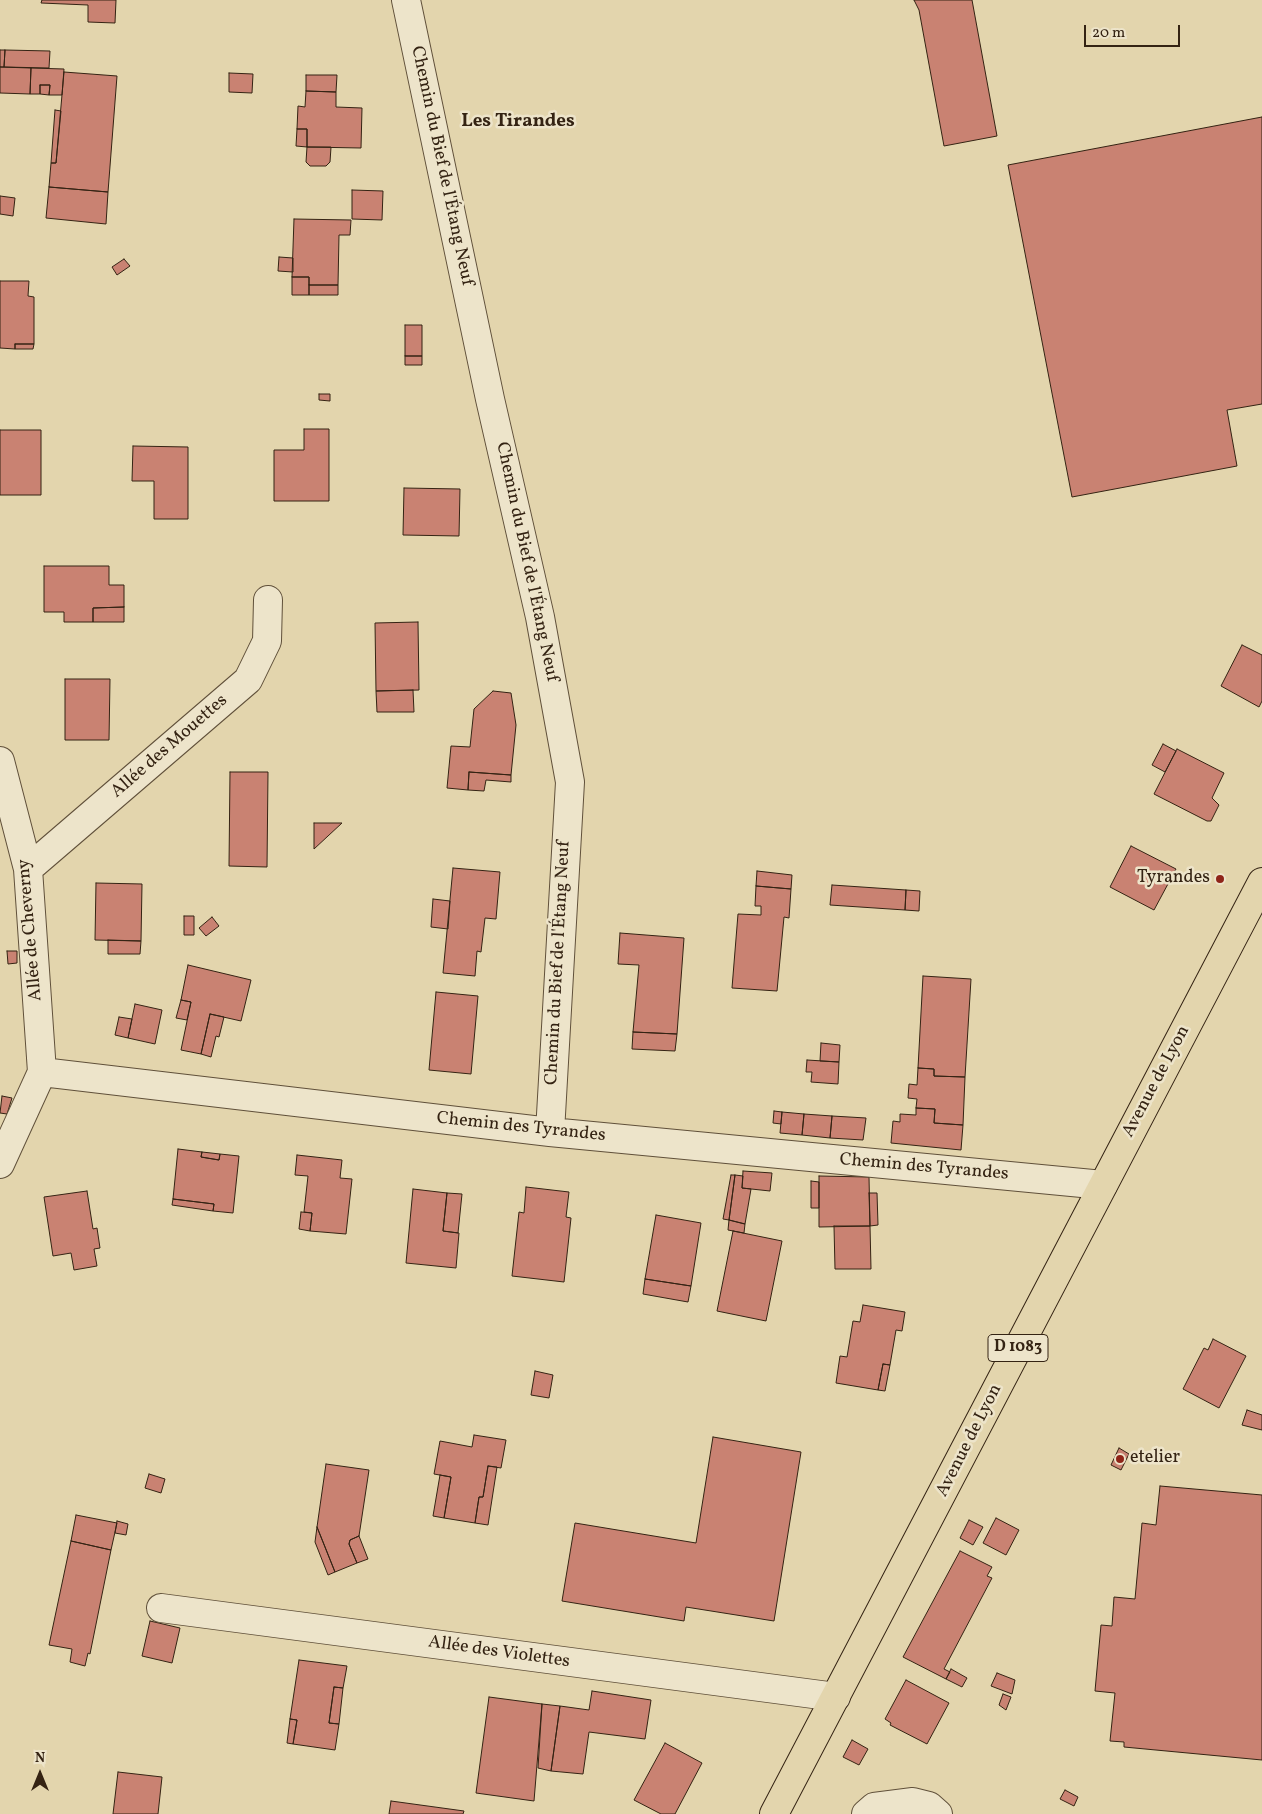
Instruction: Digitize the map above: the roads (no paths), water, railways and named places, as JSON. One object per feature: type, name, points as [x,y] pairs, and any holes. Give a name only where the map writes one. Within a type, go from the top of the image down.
[{"type":"main road","name":"Avenue de Lyon","points":[[774,1814],[1262,882]]},
{"type":"street","name":"Chemin du Bief de l'Étang Neuf","points":[[406,0],[490,399],[540,617],[570,782],[550,1132]]},
{"type":"street","name":"Allée des Mouettes","points":[[28,869],[248,680],[267,641],[268,600]]},
{"type":"street","name":"Allée de Cheverny","points":[[0,761],[9,831],[28,869],[42,1072]]},
{"type":"street","name":"Chemin des Tyrandes","points":[[42,1072],[550,1132],[1103,1185]]},
{"type":"street","points":[[0,1164],[42,1072]]},
{"type":"street","name":"Allée des Violettes","points":[[161,1608],[836,1697]]},
{"type":"street","points":[[866,1814],[874,1807],[913,1802],[929,1806],[938,1814]]},
{"type":"place","name":"Tyrandes","points":[[1220,879]]},
{"type":"place","name":"etelier","points":[[1120,1459]]},
{"type":"district","name":"Les Tirandes","points":[[518,123]]}]
